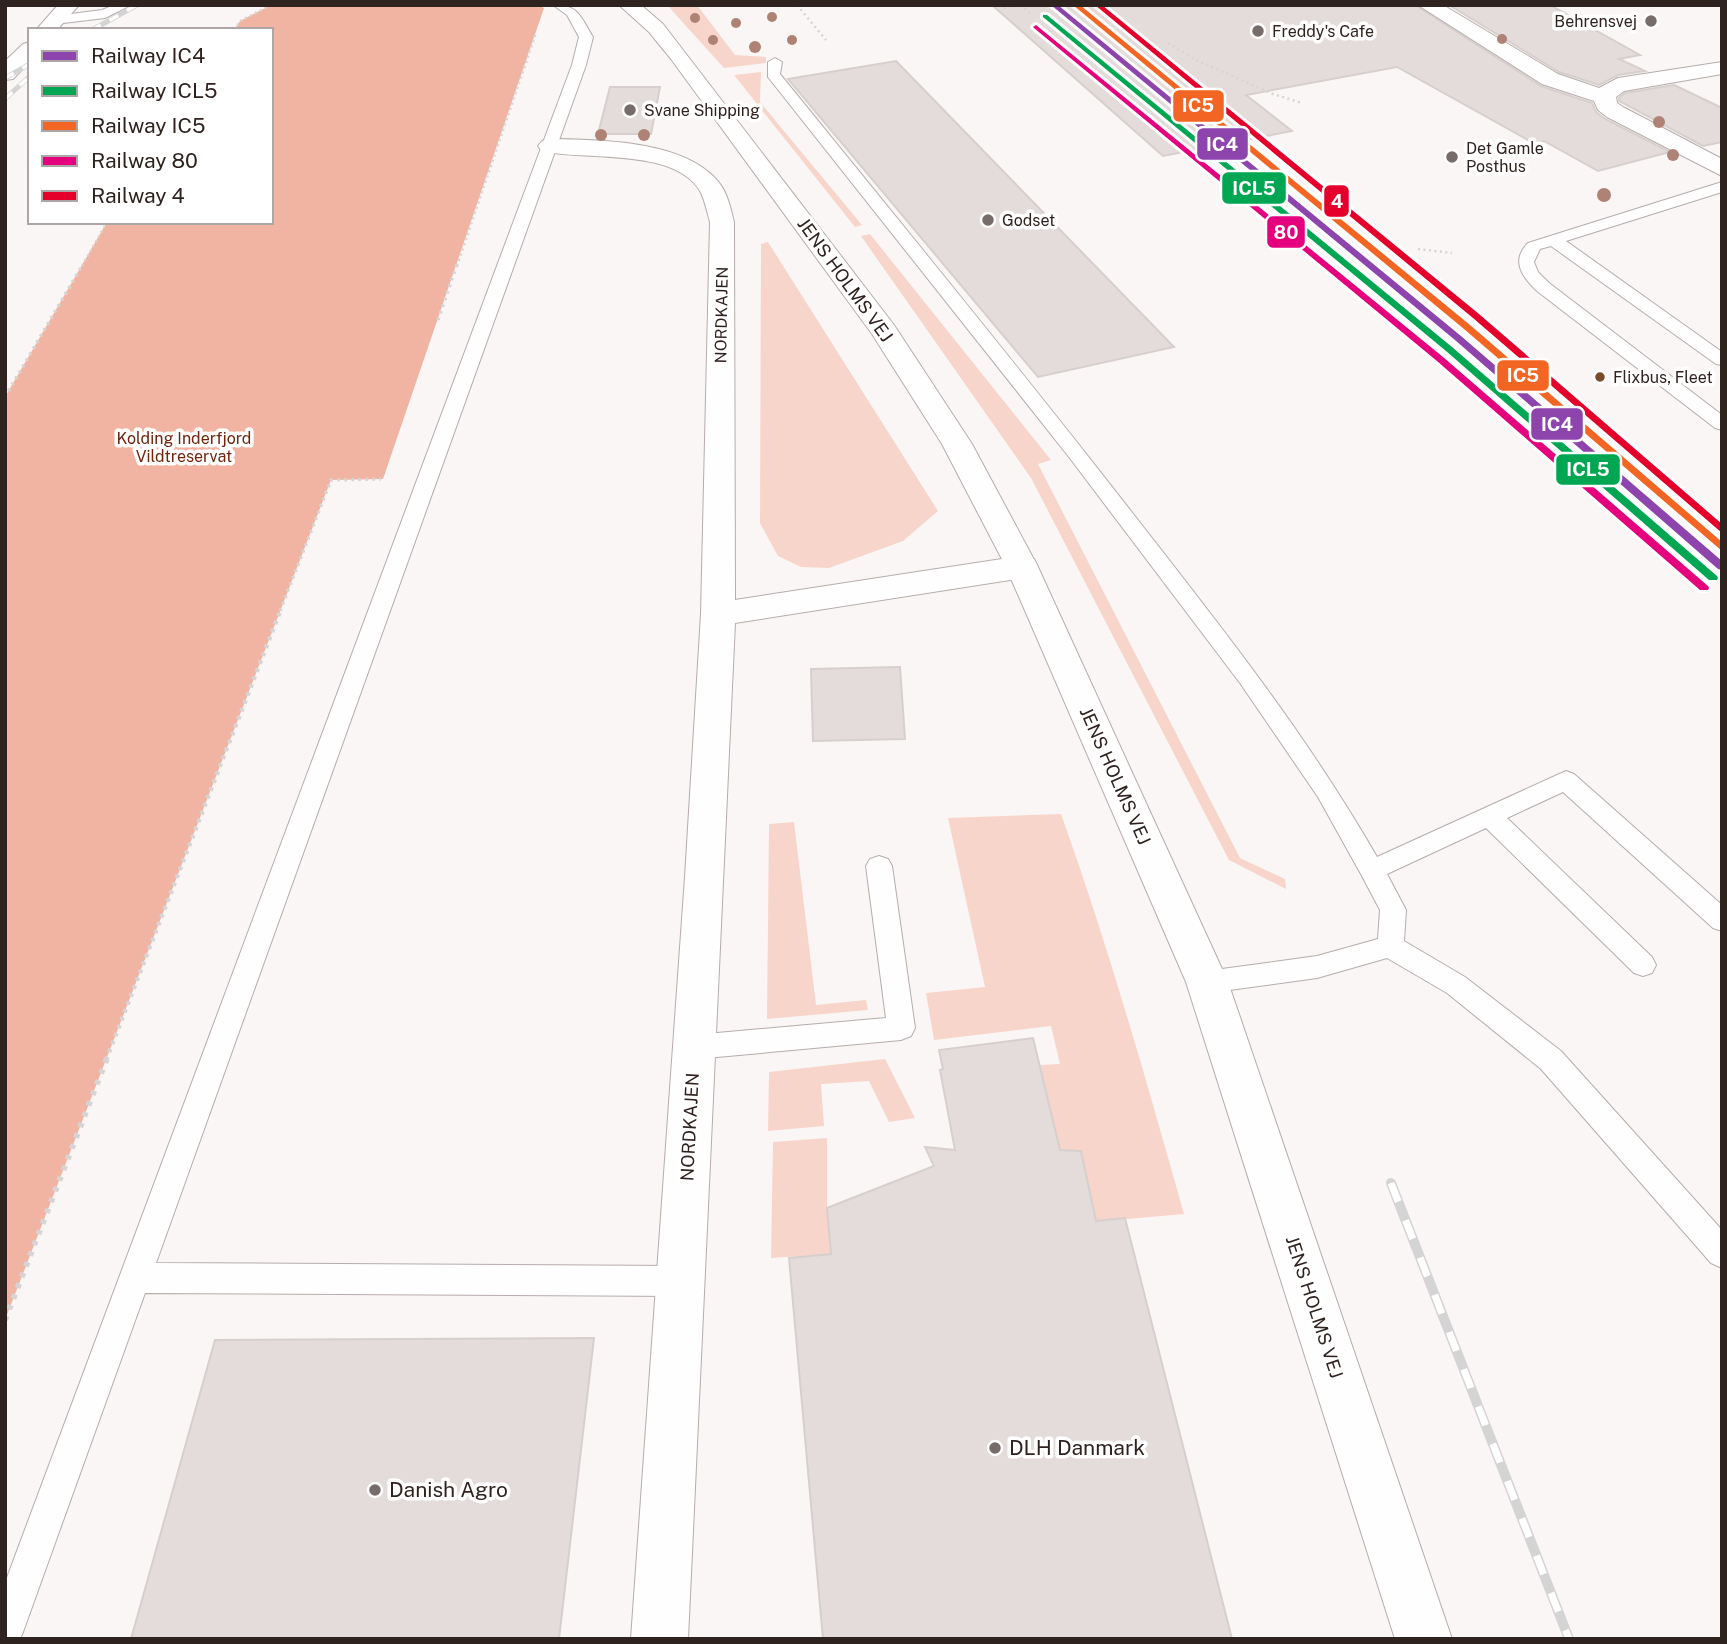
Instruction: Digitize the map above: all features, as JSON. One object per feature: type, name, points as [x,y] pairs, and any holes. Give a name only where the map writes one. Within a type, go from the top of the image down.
[{"type":"street","name":"JENS HOLMS VEJ","points":[[629,5],[656,28],[678,55],[884,331],[957,444],[1022,567],[1207,982],[1424,1639]]},
{"type":"street","points":[[1428,5],[1550,79],[1605,97]]},
{"type":"street","points":[[5,75],[28,50]]},
{"type":"street","points":[[1722,68],[1618,85],[1609,90],[1605,97],[1606,105],[1615,112],[1722,169]]},
{"type":"street","name":"NORDKAJEN","points":[[550,146],[634,153],[674,162],[706,182],[715,196],[722,222],[718,614],[659,1639]]},
{"type":"street","points":[[718,614],[1022,567]]},
{"type":"lane","points":[[56,18],[105,14],[125,5]]},
{"type":"lane","points":[[5,1632],[579,65],[586,37],[572,13],[559,5]]},
{"type":"lane","points":[[775,62],[774,74],[1076,453],[1248,677],[1327,791],[1372,870],[1393,910],[1390,946]]},
{"type":"lane","points":[[1722,187],[1552,239],[1529,250],[1526,263],[1528,272],[1535,280],[1722,424]]},
{"type":"lane","points":[[1552,239],[1722,360]]},
{"type":"lane","points":[[1372,870],[1566,780],[1722,921]]},
{"type":"lane","points":[[1489,816],[1643,965]]},
{"type":"lane","points":[[695,1047],[901,1028],[879,866]]},
{"type":"lane","points":[[1207,982],[1317,967],[1390,946],[1456,985],[1551,1060],[1722,1253]]},
{"type":"lane","points":[[135,1278],[680,1281]]},
{"type":"path","points":[[235,28],[240,21],[271,5]]},
{"type":"path","points":[[797,5],[826,40]]},
{"type":"path","points":[[1004,8],[1019,5],[1032,15]]},
{"type":"path","points":[[436,323],[539,24]]},
{"type":"path","points":[[1168,43],[1193,61],[1282,98],[1302,103]]},
{"type":"path","points":[[1080,61],[1098,75]]},
{"type":"path","points":[[5,397],[106,224]]},
{"type":"path","points":[[1418,249],[1452,253]]},
{"type":"path","points":[[5,1320],[331,480],[383,479]]},
{"type":"shaded area","name":"Kolding Inderfjord Vildtreservat","points":[[271,5],[538,5],[544,8],[383,479],[331,480],[5,1320],[5,397],[106,224],[273,224],[273,28],[235,28],[240,21]]},
{"type":"shaded area","points":[[667,5],[697,5],[735,55],[766,57],[766,63],[724,68]]},
{"type":"shaded area","points":[[761,72],[760,102],[862,225],[855,227],[734,75]]},
{"type":"shaded area","points":[[870,234],[1051,460],[1038,464],[1240,858],[1285,879],[1286,889],[1229,860],[1031,478],[861,236]]},
{"type":"shaded area","points":[[768,242],[938,511],[903,541],[829,568],[801,567],[778,556],[760,523],[761,244]]},
{"type":"shaded area","points":[[1061,814],[1111,963],[1184,1214],[1082,1223],[1072,1183],[1087,1181],[1081,1152],[1060,1150],[1040,1065],[1060,1064],[1051,1026],[934,1040],[926,993],[985,987],[948,818]]},
{"type":"shaded area","points":[[794,822],[816,1005],[866,1000],[868,1010],[767,1019],[769,824]]},
{"type":"shaded area","points":[[885,1059],[915,1118],[889,1122],[869,1081],[821,1084],[824,1126],[768,1131],[769,1072]]},
{"type":"shaded area","points":[[827,1138],[827,1208],[831,1254],[771,1258],[773,1142]]},
{"type":"building","points":[[992,5],[1415,5],[1541,86],[1592,103],[1596,112],[1605,119],[1670,152],[1598,171],[1544,141],[1535,144],[1397,67],[1246,95],[1292,131],[1163,156]]},
{"type":"building","points":[[1449,5],[1550,5],[1640,55],[1619,59],[1645,71],[1618,75],[1599,85],[1559,72]]},
{"type":"building","name":"Godset","points":[[896,61],[1174,347],[1038,377],[788,79]]},
{"type":"building","points":[[1674,85],[1722,108],[1722,142],[1703,146],[1619,101],[1625,93]]},
{"type":"building","name":"Svane Shipping","points":[[610,87],[660,87],[651,134],[598,134]]},
{"type":"building","points":[[900,667],[905,739],[813,741],[811,669]]},
{"type":"building","name":"DLH Danmark","points":[[1033,1038],[1060,1150],[1081,1151],[1096,1221],[1125,1218],[1232,1639],[823,1639],[789,1258],[831,1254],[827,1208],[934,1166],[925,1147],[955,1150],[940,1070],[943,1069],[939,1050]]},
{"type":"building","name":"Danish Agro","points":[[594,1338],[559,1639],[131,1639],[215,1340]]},
{"type":"railway","points":[[96,28],[137,5]]},
{"type":"railway","points":[[5,78],[28,65]]},
{"type":"railway","points":[[5,99],[28,78]]},
{"type":"railway","points":[[1391,1183],[1569,1639]]},
{"type":"rail line","name":"IC4","points":[[1054,5],[1458,338],[1722,567]]},
{"type":"rail line","name":"IC5","points":[[1076,5],[1467,327],[1722,548]]},
{"type":"rail line","name":"4","points":[[1098,5],[1476,316],[1722,530]]},
{"type":"rail line","name":"ICL5","points":[[1045,16],[1449,349],[1713,578]]},
{"type":"rail line","name":"80","points":[[1036,27],[1440,359],[1704,588]]},
{"type":"place","name":"Behrensvej","points":[[1651,21]]},
{"type":"place","name":"Freddy's Cafe","points":[[1258,31]]},
{"type":"place","name":"Svane Shipping","points":[[630,110]]},
{"type":"place","name":"Det Gamle Posthus","points":[[1452,157]]},
{"type":"place","name":"Godset","points":[[988,220]]},
{"type":"place","name":"Flixbus, Fleet","points":[[1600,377]]},
{"type":"place","name":"DLH Danmark","points":[[995,1448]]},
{"type":"place","name":"Danish Agro","points":[[375,1490]]}]
